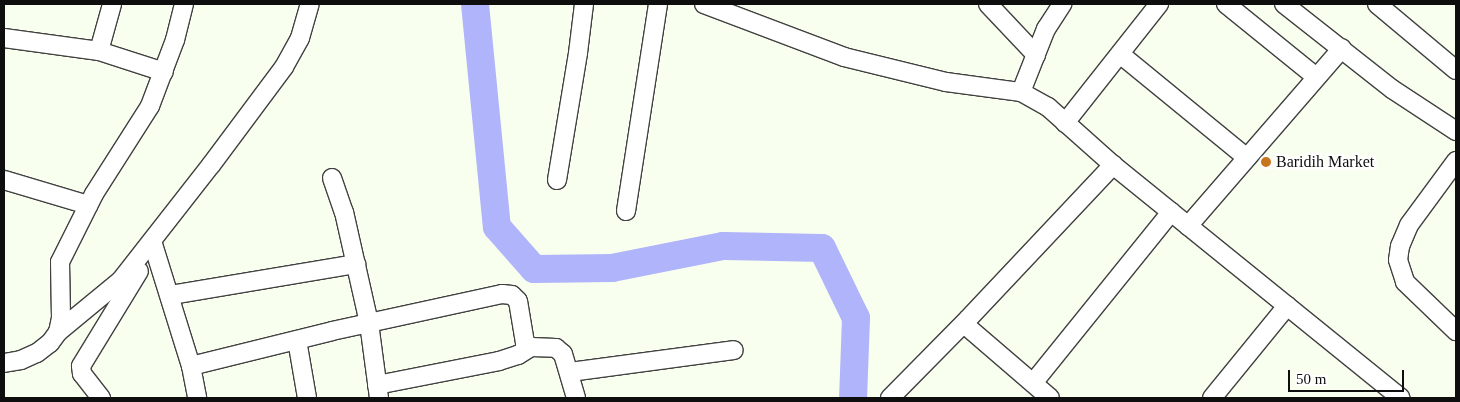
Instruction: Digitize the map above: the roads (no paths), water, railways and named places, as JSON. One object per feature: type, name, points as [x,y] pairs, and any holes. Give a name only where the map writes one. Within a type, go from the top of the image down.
[{"type":"street","points":[[100,51],[112,4]]},
{"type":"street","points":[[58,332],[61,318],[60,262],[88,205],[150,106],[175,40],[184,4]]},
{"type":"street","points":[[4,363],[21,360],[37,353],[50,343],[58,332],[121,280],[284,67],[300,38],[310,4]]},
{"type":"street","points":[[557,180],[584,4]]},
{"type":"street","points":[[626,211],[658,4]]},
{"type":"street","points":[[704,4],[844,57],[946,82],[1021,92],[1048,107],[1113,165],[1401,398]]},
{"type":"street","points":[[988,4],[1036,55]]},
{"type":"street","points":[[1021,92],[1046,29],[1062,4]]},
{"type":"street","points":[[1065,122],[1159,4]]},
{"type":"street","points":[[1226,4],[1316,78]]},
{"type":"street","points":[[1284,4],[1392,89],[1456,131]]},
{"type":"street","points":[[1377,4],[1456,70]]},
{"type":"street","points":[[4,38],[100,51],[164,72]]},
{"type":"street","points":[[1188,226],[1342,48]]},
{"type":"street","points":[[1120,54],[1247,158]]},
{"type":"street","points":[[1456,161],[1409,225],[1400,246],[1398,260],[1404,282],[1456,331]]},
{"type":"street","points":[[890,398],[964,324],[1113,165]]},
{"type":"street","points":[[332,178],[344,212],[369,323],[378,392],[499,362],[518,356],[531,347]]},
{"type":"street","points":[[4,180],[88,205]]},
{"type":"street","points":[[964,324],[1042,393],[1171,212]]},
{"type":"street","points":[[152,240],[171,295],[191,366],[197,398]]},
{"type":"street","points":[[101,398],[82,374],[81,366],[137,277],[152,240]]},
{"type":"street","points":[[171,295],[356,264]]},
{"type":"street","points":[[191,366],[369,323],[488,297],[512,295],[518,301],[525,343],[531,347],[556,348],[563,354],[570,372],[576,398]]},
{"type":"street","points":[[1212,398],[1287,306]]},
{"type":"street","points":[[297,340],[307,398]]},
{"type":"street","points":[[570,372],[734,350]]},
{"type":"waterway","points":[[475,4],[497,227],[534,269],[612,268],[723,246],[822,248],[856,318],[853,398]]},
{"type":"place","name":"Baridih Market","points":[[1266,162]]}]
